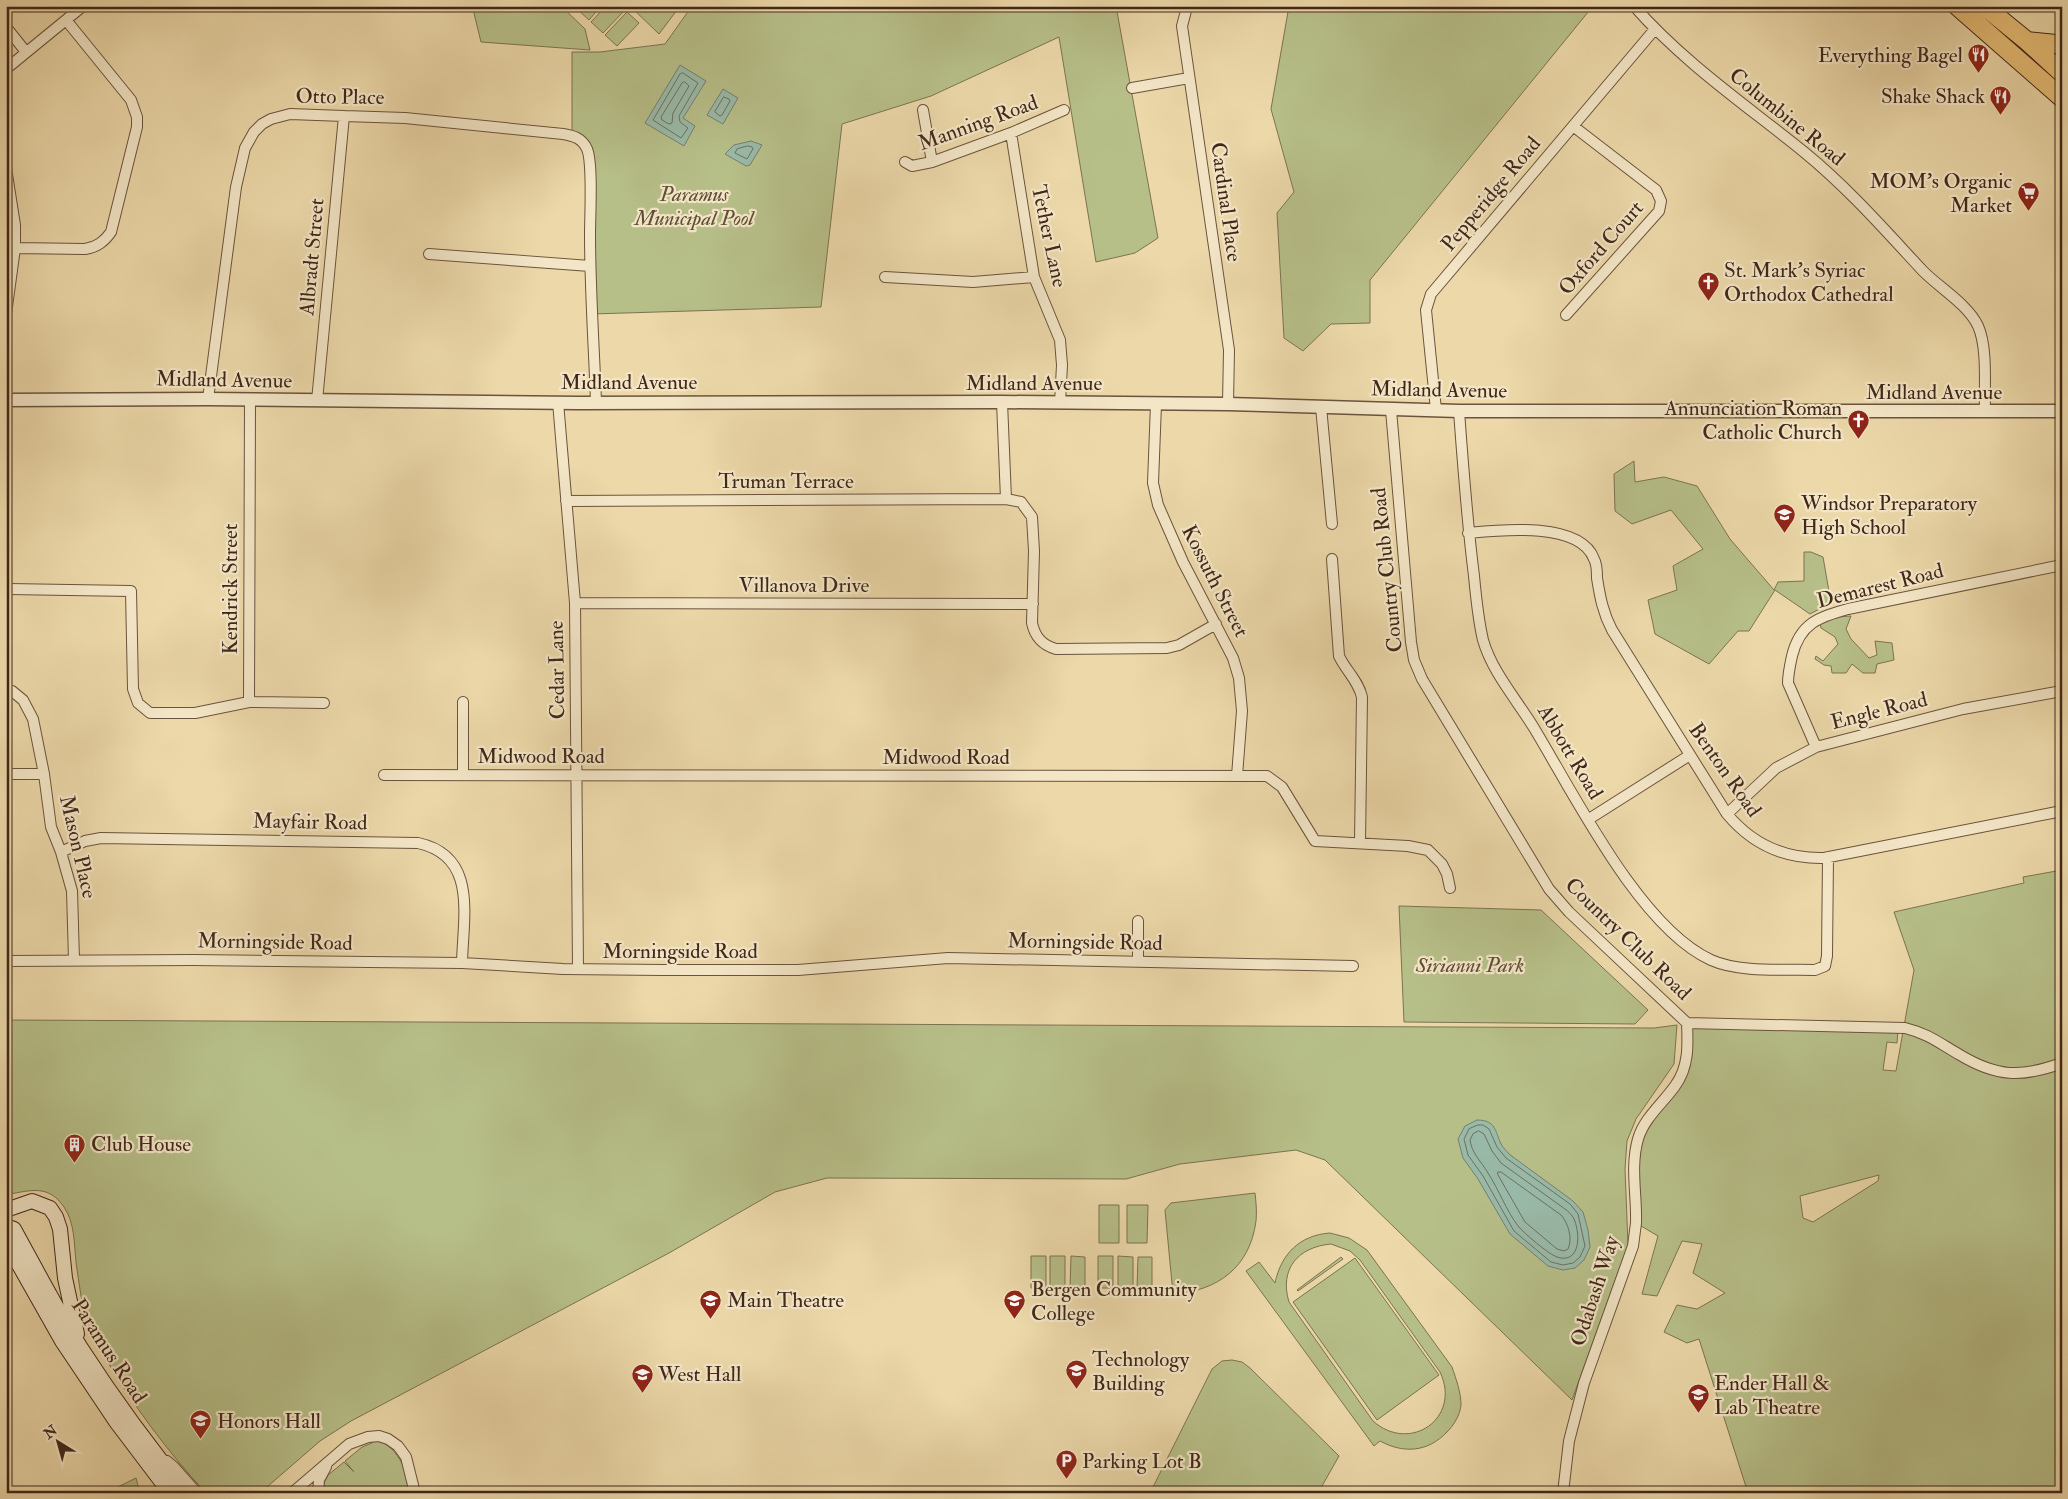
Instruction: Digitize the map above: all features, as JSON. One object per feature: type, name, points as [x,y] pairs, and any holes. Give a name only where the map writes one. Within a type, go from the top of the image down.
[{"type":"highway","points":[[1957,6],[2062,98]]},
{"type":"highway","points":[[1984,6],[2062,73]]},
{"type":"highway","points":[[2027,41],[2056,44],[2062,42]]},
{"type":"main road","points":[[6,1210],[32,1201],[50,1208],[56,1217],[60,1229],[70,1305],[81,1348]]},
{"type":"main road","name":"Paramus Road","points":[[6,1226],[14,1229],[81,1348],[127,1416],[188,1493]]},
{"type":"main road","name":"Paramus Road","points":[[6,1242],[62,1342],[117,1423],[170,1493]]},
{"type":"main road","points":[[153,1472],[160,1493]]},
{"type":"street","points":[[6,69],[83,6]]},
{"type":"street","name":"Columbine Road","points":[[1634,6],[1655,30],[1695,67],[1805,153],[1855,198],[1924,271],[1970,314],[1981,333],[1983,344],[1985,412]]},
{"type":"street","name":"Cardinal Place","points":[[1186,7],[1182,26],[1229,350],[1228,404]]},
{"type":"street","points":[[15,248],[85,249],[93,248],[106,239],[111,232],[137,127],[137,117],[131,100],[66,20]]},
{"type":"street","points":[[6,27],[26,52]]},
{"type":"street","name":"Pepperidge Road","points":[[1436,410],[1426,310],[1431,294],[1655,30]]},
{"type":"street","points":[[1132,88],[1189,78]]},
{"type":"street","points":[[922,110],[932,162]]},
{"type":"street","name":"Manning Road","points":[[905,162],[912,166],[932,162],[1011,133],[1064,110]]},
{"type":"street","name":"Otto Place","points":[[208,399],[236,187],[248,141],[262,124],[281,116],[290,114],[404,118],[572,135],[582,140],[588,151],[590,266]]},
{"type":"street","name":"Albradt Street","points":[[317,401],[344,116]]},
{"type":"street","name":"Oxford Court","points":[[1566,315],[1659,211],[1661,201],[1656,190],[1573,126]]},
{"type":"street","name":"Tether Lane","points":[[1011,133],[1034,277],[1060,340],[1062,365],[1060,403]]},
{"type":"street","points":[[6,168],[15,225],[15,248],[6,314]]},
{"type":"street","points":[[429,254],[590,266],[596,402]]},
{"type":"street","points":[[885,277],[973,282],[1034,277]]},
{"type":"street","name":"Midland Avenue","points":[[6,400],[1002,402],[1228,404],[1459,411],[2062,411]]},
{"type":"street","name":"Kendrick Street","points":[[249,702],[250,401]]},
{"type":"street","name":"Cedar Lane","points":[[558,402],[575,603],[578,969]]},
{"type":"street","points":[[1002,402],[1006,499],[1020,502],[1032,517],[1032,623],[1034,631],[1042,643],[1056,649],[1167,648],[1179,645],[1216,624]]},
{"type":"street","name":"Kossuth Street","points":[[1156,404],[1153,483],[1158,505],[1183,562],[1233,658],[1241,693],[1242,711],[1236,776]]},
{"type":"street","points":[[1321,408],[1332,524]]},
{"type":"street","name":"Country Club Road","points":[[1391,410],[1411,642],[1422,679],[1558,901],[1687,1023],[1905,1028],[1923,1032],[1975,1063],[2000,1073],[2022,1074],[2062,1063]]},
{"type":"street","name":"Abbott Road","points":[[1459,411],[1468,533],[1480,627],[1490,658],[1619,869],[1652,912],[1667,928],[1698,954],[1711,960],[1737,967],[1815,970],[1825,966],[1827,956],[1828,857]]},
{"type":"street","name":"Truman Terrace","points":[[566,501],[1006,499]]},
{"type":"street","name":"Benton Road","points":[[1468,533],[1533,529],[1566,537],[1586,548],[1595,559],[1602,607],[1606,619],[1727,814],[1748,836],[1776,850],[1814,858],[1828,857],[2062,810]]},
{"type":"street","points":[[1332,559],[1339,656],[1355,679],[1362,698],[1360,843]]},
{"type":"street","name":"Demarest Road","points":[[1816,747],[1788,683],[1788,674],[1795,646],[1800,636],[1814,621],[1848,609],[2062,565]]},
{"type":"street","points":[[8,590],[132,591],[133,689],[138,703],[150,714],[195,713],[249,702],[324,703]]},
{"type":"street","name":"Villanova Drive","points":[[575,603],[1033,604]]},
{"type":"street","name":"Mason Place","points":[[12,691],[23,700],[33,719],[44,774],[51,827],[61,852],[72,891],[74,960]]},
{"type":"street","name":"Engle Road","points":[[1727,814],[1776,768],[1816,747],[1963,709],[2062,691]]},
{"type":"street","points":[[463,775],[464,702]]},
{"type":"street","points":[[1589,819],[1690,755]]},
{"type":"street","points":[[6,774],[44,774]]},
{"type":"street","name":"Midwood Road","points":[[384,775],[1267,776],[1282,787],[1315,841],[1408,846],[1428,850],[1442,864],[1447,874],[1450,888]]},
{"type":"street","name":"Mayfair Road","points":[[61,852],[84,841],[101,838],[378,842],[428,845],[438,850],[450,860],[459,873],[463,884],[462,963]]},
{"type":"street","points":[[1138,921],[1138,962]]},
{"type":"street","name":"Morningside Road","points":[[6,961],[193,960],[462,963],[578,969],[798,970],[948,958],[1353,966]]},
{"type":"street","name":"Odabash Way","points":[[1563,1493],[1569,1441],[1584,1383],[1633,1246],[1636,1223],[1633,1159],[1638,1137],[1648,1120],[1676,1085],[1684,1070],[1688,1051],[1687,1023]]},
{"type":"street","points":[[292,1493],[349,1444],[368,1437],[379,1436],[388,1439],[398,1446],[406,1458],[415,1493]]},
{"type":"street","points":[[156,1454],[174,1466],[197,1493]]},
{"type":"street","points":[[318,1493],[319,1480],[328,1464]]},
{"type":"green space","points":[[464,6],[561,6],[585,29],[590,50],[481,42],[473,9]]},
{"type":"green space","points":[[579,6],[601,6],[589,20],[577,9]]},
{"type":"green space","points":[[606,6],[621,6],[625,10],[603,33],[591,22]]},
{"type":"green space","points":[[630,6],[680,6],[659,34]]},
{"type":"green space","name":"Paramus Municipal Pool","points":[[692,6],[1116,6],[1158,238],[1135,253],[1096,262],[1059,37],[931,96],[842,124],[821,307],[592,314],[588,151],[572,135],[572,52],[600,52],[665,44]]},
{"type":"green space","points":[[1289,6],[1593,6],[1370,280],[1370,323],[1331,324],[1303,351],[1284,338],[1277,213],[1294,192],[1271,109]]},
{"type":"green space","points":[[627,12],[639,23],[617,46],[605,35]]},
{"type":"green space","points":[[1634,461],[1635,482],[1664,477],[1697,486],[1730,539],[1774,590],[1778,582],[1804,581],[1804,552],[1811,552],[1823,557],[1831,603],[1810,614],[1775,590],[1749,631],[1738,631],[1709,664],[1655,634],[1648,600],[1677,590],[1673,566],[1703,549],[1671,510],[1632,524],[1615,511],[1614,474]]},
{"type":"green space","points":[[1851,616],[1846,629],[1851,639],[1869,658],[1877,655],[1875,641],[1892,643],[1894,660],[1877,664],[1875,673],[1863,673],[1852,664],[1846,673],[1832,673],[1831,666],[1824,665],[1815,659],[1816,656],[1823,661],[1838,644],[1835,637],[1821,628],[1820,621]]},
{"type":"green space","points":[[2062,870],[2062,1493],[1748,1493],[1699,1339],[1687,1343],[1664,1332],[1677,1305],[1697,1309],[1725,1293],[1693,1273],[1702,1244],[1682,1241],[1657,1296],[1642,1294],[1658,1236],[1636,1223],[1638,1137],[1684,1070],[1687,1023],[1898,1029],[1897,1043],[1887,1042],[1883,1070],[1896,1071],[1914,970],[1894,912],[2024,883],[2023,877]],"holes":[[[1879,1175],[1878,1181],[1813,1222],[1803,1218],[1800,1196]]]},
{"type":"green space","name":"Sirianni Park","points":[[1399,906],[1541,910],[1648,1010],[1635,1024],[1404,1022]]},
{"type":"green space","points":[[6,1020],[1654,1028],[1677,1025],[1674,1064],[1636,1119],[1627,1141],[1625,1169],[1628,1245],[1572,1400],[1325,1160],[1296,1150],[1180,1164],[1126,1179],[827,1178],[775,1192],[669,1253],[351,1421],[320,1441],[260,1493],[206,1493],[151,1427],[90,1334],[81,1294],[72,1227],[68,1213],[58,1200],[46,1192],[26,1191],[10,1194],[6,1187]]},
{"type":"green space","points":[[1255,1193],[1256,1218],[1253,1237],[1239,1264],[1229,1274],[1204,1288],[1173,1294],[1165,1210],[1171,1203]]},
{"type":"green space","points":[[1099,1205],[1119,1205],[1119,1243],[1099,1243]]},
{"type":"green space","points":[[1127,1205],[1148,1205],[1147,1243],[1127,1243]]},
{"type":"green space","points":[[1330,1233],[1349,1238],[1367,1250],[1452,1367],[1461,1400],[1460,1409],[1450,1429],[1432,1444],[1415,1449],[1407,1449],[1398,1448],[1380,1441],[1374,1446],[1246,1271],[1259,1262],[1275,1283],[1287,1255],[1301,1242]],"holes":[[[1331,1244],[1350,1251],[1360,1260],[1440,1372],[1445,1389],[1444,1404],[1438,1416],[1429,1426],[1416,1432],[1402,1434],[1387,1430],[1373,1421],[1289,1302],[1287,1290],[1289,1270],[1301,1255],[1319,1246]]]},
{"type":"green space","points":[[1031,1256],[1046,1256],[1046,1288],[1031,1288]]},
{"type":"green space","points":[[1050,1256],[1065,1256],[1065,1288],[1050,1288]]},
{"type":"green space","points":[[1071,1256],[1085,1257],[1085,1288],[1070,1288]]},
{"type":"green space","points":[[1098,1256],[1113,1256],[1113,1288],[1098,1288]]},
{"type":"green space","points":[[1118,1256],[1133,1257],[1133,1288],[1118,1288]]},
{"type":"green space","points":[[1138,1257],[1152,1257],[1152,1288],[1137,1288]]},
{"type":"green space","points":[[1341,1257],[1343,1259],[1297,1290]]},
{"type":"green space","points":[[1355,1258],[1439,1375],[1377,1420],[1293,1302]]},
{"type":"green space","points":[[1222,1361],[1242,1362],[1250,1368],[1339,1456],[1318,1493],[1160,1493],[1153,1487],[1212,1369]]},
{"type":"green space","points":[[372,1440],[388,1446],[399,1459],[407,1476],[409,1493],[319,1493],[328,1475],[344,1462],[354,1472],[345,1461],[362,1447],[372,1443]]},
{"type":"green space","points":[[136,1478],[140,1493],[106,1493]]},
{"type":"green space","points":[[6,1485],[7,1490],[75,1493],[6,1493]]},
{"type":"water","points":[[680,65],[706,81],[683,118],[695,126],[684,146],[645,123]]},
{"type":"water","points":[[723,89],[738,98],[723,124],[707,115]]},
{"type":"water","points":[[751,141],[762,145],[750,165],[746,166],[725,154],[734,145]]},
{"type":"water","points":[[1477,1120],[1483,1120],[1491,1124],[1509,1154],[1573,1201],[1583,1212],[1590,1247],[1584,1260],[1575,1268],[1563,1270],[1548,1266],[1510,1234],[1478,1179],[1463,1158],[1458,1139],[1465,1126]]},
{"type":"place","name":"Everything Bagel","points":[[1979,74]]},
{"type":"place","name":"Shake Shack","points":[[2001,115]]},
{"type":"place","name":"MOM's Organic Market","points":[[2028,212]]},
{"type":"place","name":"St. Mark's Syriac Orthodox Cathedral","points":[[1708,301]]},
{"type":"place","name":"Annunciation Roman Catholic Church","points":[[1858,439]]},
{"type":"place","name":"Windsor Preparatory High School","points":[[1785,534]]},
{"type":"place","name":"Club House","points":[[75,1163]]},
{"type":"place","name":"Main Theatre","points":[[711,1319]]},
{"type":"place","name":"Bergen Community College","points":[[1015,1320]]},
{"type":"place","name":"Technology Building","points":[[1076,1390]]},
{"type":"place","name":"West Hall","points":[[642,1393]]},
{"type":"place","name":"Ender Hall & Lab Theatre","points":[[1698,1414]]},
{"type":"place","name":"Honors Hall","points":[[201,1440]]},
{"type":"place","name":"Parking Lot B","points":[[1066,1480]]}]
